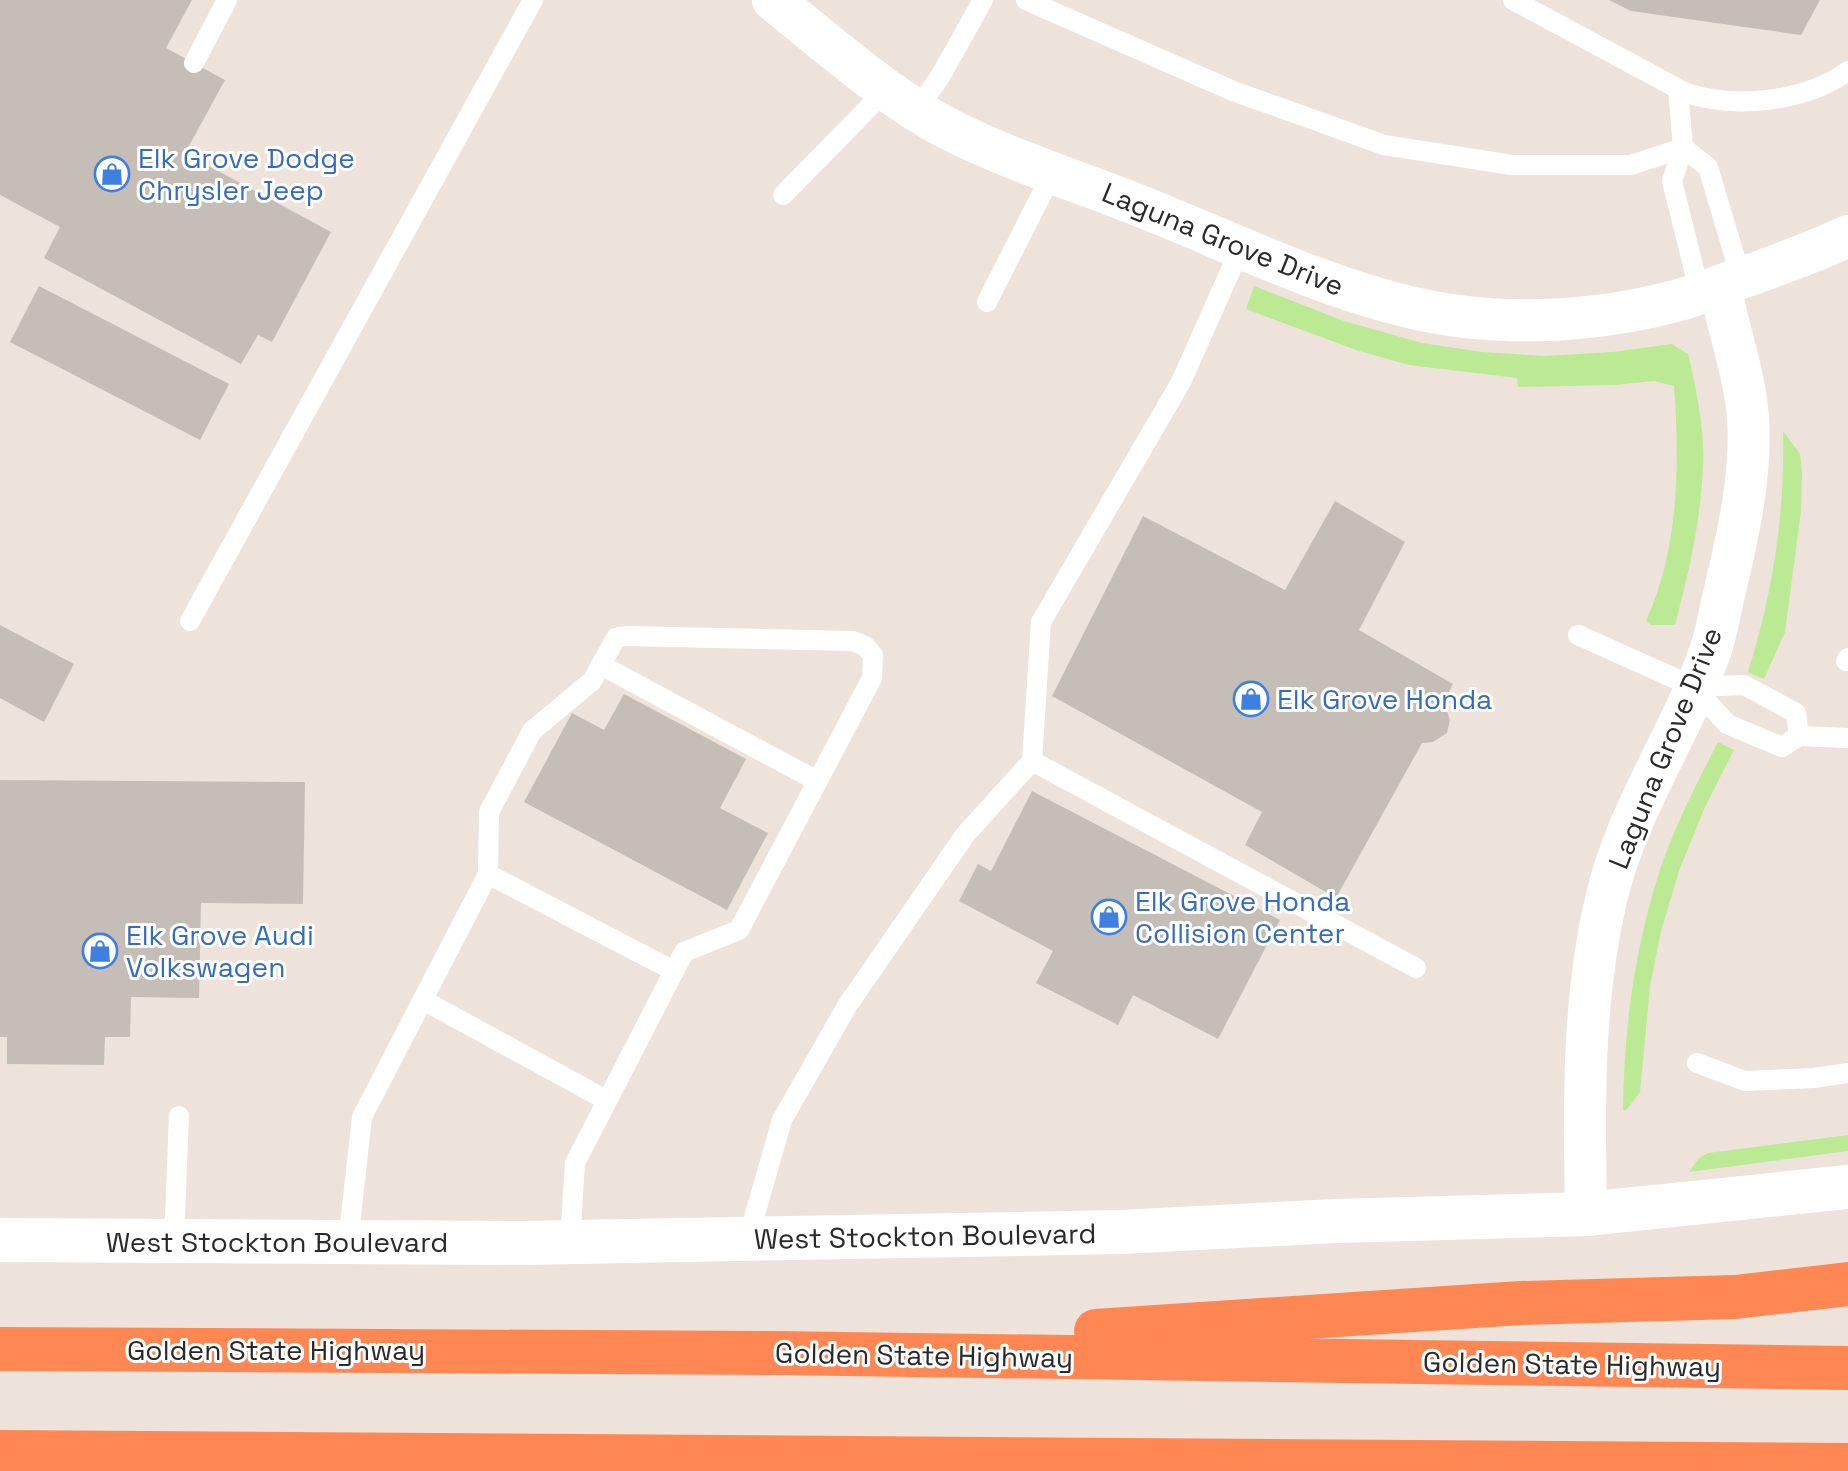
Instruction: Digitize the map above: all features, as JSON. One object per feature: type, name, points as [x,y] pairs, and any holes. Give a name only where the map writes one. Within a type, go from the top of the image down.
[{"type":"highway","points":[[776,1353],[1521,1303],[1735,1297],[1848,1284]]},
{"type":"highway","name":"Golden State Highway","points":[[0,1349],[776,1353],[1848,1368]]},
{"type":"highway","points":[[0,1453],[1848,1465]]},
{"type":"highway","points":[[0,1453],[194,1471]]},
{"type":"street","name":"Laguna Grove Drive","points":[[773,0],[902,100],[981,144],[1334,286],[1399,304],[1492,319],[1573,318],[1628,312],[1720,286],[1848,236]]},
{"type":"street","name":"Laguna Grove Drive","points":[[1586,1214],[1584,1122],[1587,1057],[1592,988],[1605,901],[1621,847],[1711,649],[1738,531],[1746,468],[1748,416],[1720,286]]},
{"type":"street","name":"West Stockton Boulevard","points":[[0,1240],[570,1242],[1120,1232],[1336,1221],[1586,1214],[1848,1187]]},
{"type":"lane","points":[[194,63],[227,0]]},
{"type":"lane","points":[[190,621],[533,0]]},
{"type":"lane","points":[[783,195],[902,100],[941,75],[983,0]]},
{"type":"lane","points":[[1026,0],[1233,91],[1384,145],[1512,165],[1631,165],[1683,148]]},
{"type":"lane","points":[[1513,0],[1678,89],[1708,100],[1771,99],[1833,81],[1848,71]]},
{"type":"lane","points":[[1678,89],[1683,148],[1672,181],[1720,286]]},
{"type":"lane","points":[[1683,148],[1708,167],[1720,286]]},
{"type":"lane","points":[[987,302],[1053,172]]},
{"type":"lane","points":[[748,1239],[782,1120],[847,1006],[965,835],[1032,761],[1041,622],[1181,382],[1241,247]]},
{"type":"lane","points":[[1578,635],[1694,687],[1727,724],[1782,747],[1799,736],[1848,738]]},
{"type":"lane","points":[[348,1243],[362,1117],[488,874],[489,812],[532,731],[592,681],[616,638],[853,641],[865,646],[873,655],[872,678],[739,930],[684,952],[606,1100],[575,1163],[570,1242]]},
{"type":"lane","points":[[601,665],[817,781]]},
{"type":"lane","points":[[1694,687],[1744,685],[1796,713],[1799,736]]},
{"type":"lane","points":[[1032,761],[1416,968]]},
{"type":"lane","points":[[488,874],[674,971]]},
{"type":"lane","points":[[423,1000],[606,1100]]},
{"type":"lane","points":[[1697,1063],[1745,1081],[1848,1073]]},
{"type":"lane","points":[[174,1241],[179,1116]]},
{"type":"green space","points":[[1254,286],[1344,321],[1422,343],[1482,352],[1545,356],[1613,352],[1672,344],[1688,354],[1701,424],[1703,465],[1694,546],[1675,625],[1651,625],[1646,621],[1665,564],[1675,505],[1677,445],[1674,386],[1654,381],[1518,387],[1517,378],[1409,365],[1356,350],[1246,309]]},
{"type":"green space","points":[[1783,431],[1800,454],[1801,511],[1785,632],[1764,679],[1748,672],[1776,553],[1782,492]]},
{"type":"green space","points":[[1718,742],[1734,750],[1705,807],[1680,868],[1661,931],[1650,986],[1640,1092],[1623,1111],[1632,992],[1650,905],[1671,841]]},
{"type":"green space","points":[[1848,1135],[1848,1151],[1689,1172],[1698,1159],[1708,1153]]},
{"type":"building","name":"Elk Grove Dodge Chrysler Jeep","points":[[0,0],[192,0],[166,48],[225,80],[185,153],[331,232],[272,342],[258,335],[241,364],[44,258],[60,227],[0,195]]},
{"type":"building","points":[[1609,0],[1820,0],[1801,35],[1631,11]]},
{"type":"building","points":[[39,286],[229,384],[200,440],[10,342]]},
{"type":"building","name":"Elk Grove Honda","points":[[1335,501],[1405,542],[1359,630],[1453,684],[1444,702],[1450,720],[1447,733],[1433,742],[1422,743],[1336,898],[1245,845],[1262,812],[1052,696],[1143,516],[1285,590]]},
{"type":"building","points":[[0,625],[74,664],[44,722],[0,698]]},
{"type":"building","points":[[624,694],[746,759],[720,808],[768,833],[727,910],[524,802],[572,713],[604,730]]},
{"type":"building","name":"Elk Grove Audi Volkswagen","points":[[0,780],[305,782],[303,904],[201,903],[199,998],[131,997],[130,1037],[105,1037],[104,1065],[7,1064],[7,1037],[0,1037]]},
{"type":"building","points":[[1032,791],[1280,920],[1218,1039],[1133,995],[1118,1025],[1036,983],[1053,951],[959,901],[978,864],[991,871]]},
{"type":"place","name":"Elk Grove Dodge Chrysler Jeep","points":[[112,174]]},
{"type":"place","name":"Elk Grove Honda","points":[[1251,699]]},
{"type":"place","name":"Elk Grove Honda Collision Center","points":[[1109,917]]},
{"type":"place","name":"Elk Grove Audi Volkswagen","points":[[100,951]]}]
